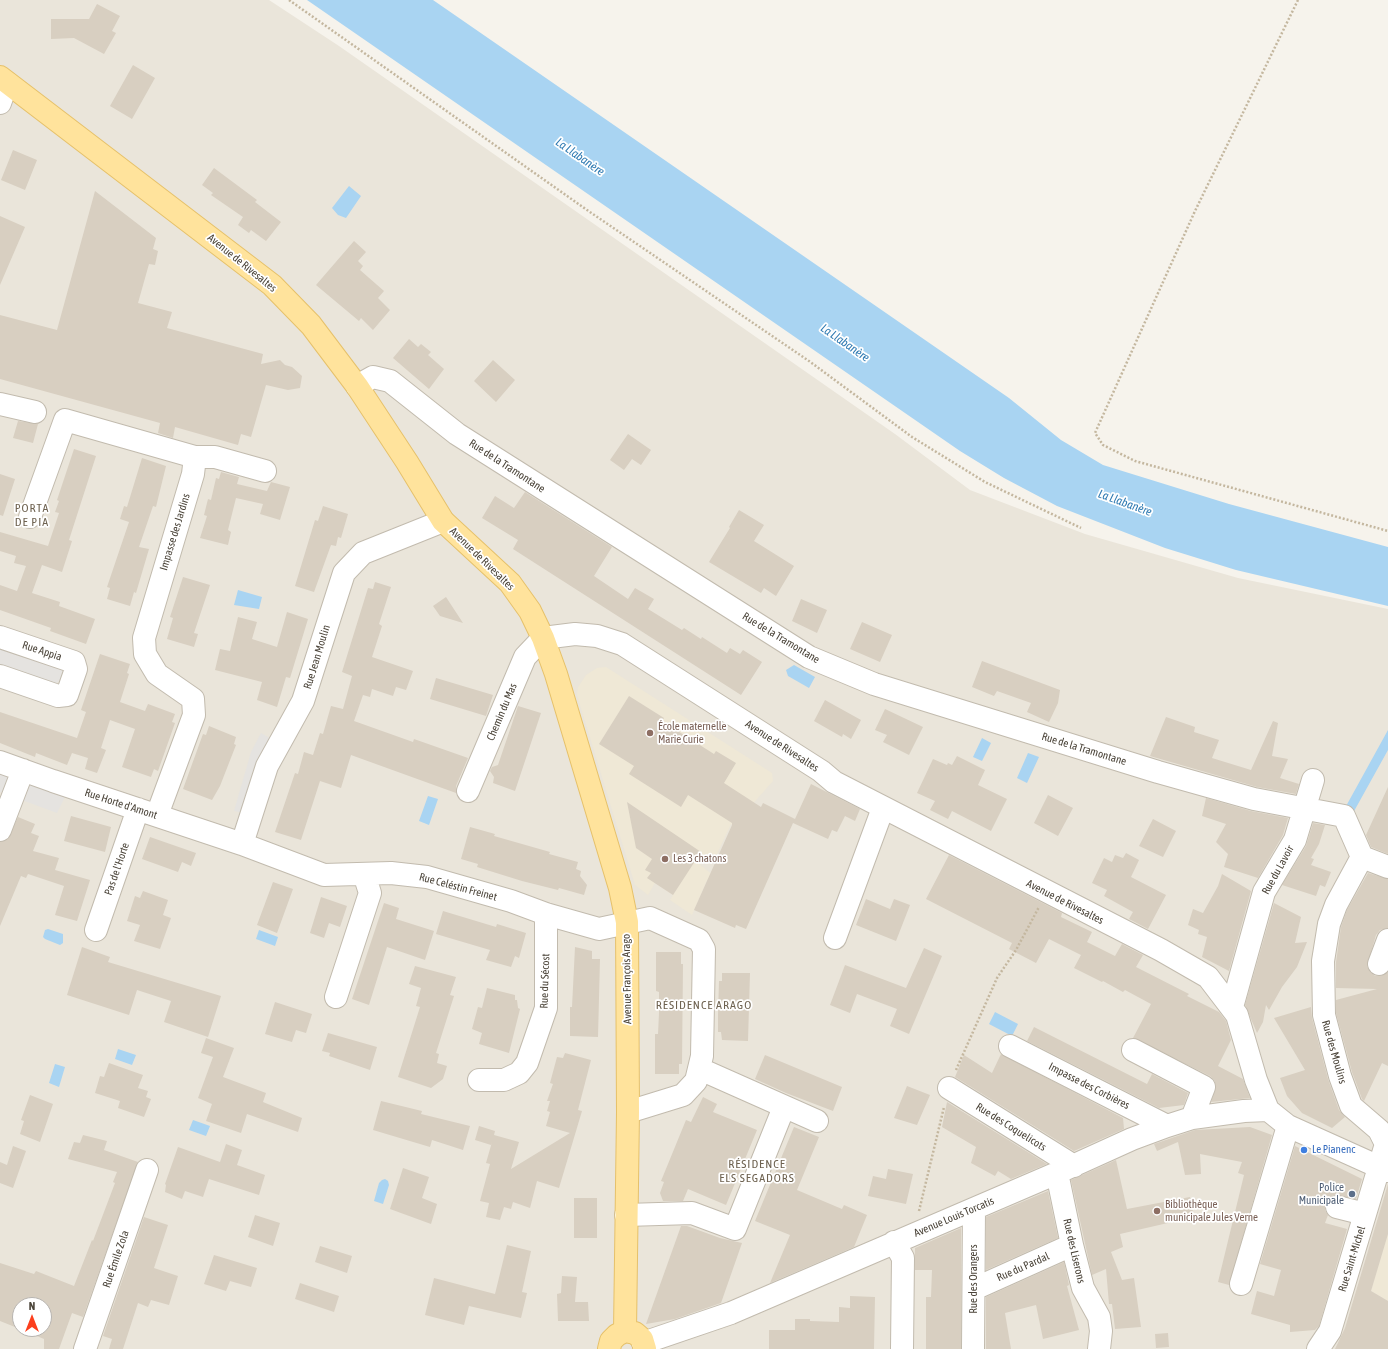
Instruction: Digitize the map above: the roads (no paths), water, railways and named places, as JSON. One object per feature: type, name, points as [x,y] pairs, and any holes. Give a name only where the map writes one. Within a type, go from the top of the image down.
[{"type":"main road","name":"Avenue de Rivesaltes","points":[[2,88],[272,285],[311,325],[357,386],[407,462],[443,521],[510,583],[530,611],[543,638]]},
{"type":"main road","name":"Avenue François Arago","points":[[543,638],[556,674],[620,888],[627,922],[628,1112],[626,1215],[638,1341]]},
{"type":"main road","points":[[609,1349],[611,1341],[616,1335],[638,1341]]},
{"type":"street","name":"Rue de la Tramontane","points":[[357,386],[373,377],[390,381],[457,434],[809,657],[874,684],[1150,770],[1254,799],[1305,807],[1344,816],[1362,858]]},
{"type":"street","points":[[0,404],[34,412]]},
{"type":"street","points":[[30,517],[65,420],[195,457],[215,457],[265,471]]},
{"type":"street","name":"Impasse des Jardins","points":[[148,812],[194,715],[193,700],[158,674],[145,654],[144,638],[193,474],[195,457]]},
{"type":"street","name":"Rue Jean Moulin","points":[[242,844],[267,766],[303,701],[344,573],[363,553],[443,521]]},
{"type":"street","name":"Avenue de Rivesaltes","points":[[543,638],[575,634],[596,636],[622,644],[821,771],[834,782],[1047,893],[1161,950],[1208,977],[1234,1011]]},
{"type":"street","name":"Rue Appia","points":[[0,637],[74,662],[76,669],[67,696],[58,696],[0,676]]},
{"type":"street","name":"Chemin du Mas","points":[[468,791],[525,657],[543,638]]},
{"type":"street","name":"Rue Horte d'Amont","points":[[0,762],[242,844]]},
{"type":"street","points":[[0,830],[22,770]]},
{"type":"street","name":"Rue du Lavoir","points":[[1234,1011],[1264,892],[1295,840],[1313,780]]},
{"type":"street","points":[[835,938],[883,808]]},
{"type":"street","name":"Pas de l'Horte","points":[[96,930],[148,812]]},
{"type":"street","name":"Rue Celéstin Freinet","points":[[242,844],[324,875],[391,873],[427,877],[511,901],[546,914],[599,929],[650,918],[699,940],[704,949],[702,1056],[700,1069]]},
{"type":"street","points":[[1362,858],[1388,867]]},
{"type":"street","name":"Rue des Moulins","points":[[1362,858],[1336,906],[1330,924],[1323,961],[1324,1016],[1340,1076],[1351,1106],[1379,1130],[1386,1144],[1384,1169]]},
{"type":"street","points":[[336,997],[370,893],[364,874]]},
{"type":"street","name":"Rue du Sécost","points":[[480,1080],[504,1080],[520,1073],[528,1064],[546,1008],[546,914]]},
{"type":"street","points":[[1379,964],[1388,942]]},
{"type":"street","points":[[1234,1011],[1256,1080],[1268,1110],[1288,1126],[1384,1169]]},
{"type":"street","name":"Impasse des Corbières","points":[[1010,1046],[1167,1126]]},
{"type":"street","points":[[1133,1050],[1204,1087],[1192,1118]]},
{"type":"street","points":[[628,1112],[683,1095],[696,1081],[700,1069],[817,1122]]},
{"type":"street","name":"Rue des Coquelicots","points":[[949,1088],[1066,1170]]},
{"type":"street","points":[[626,1215],[692,1214],[736,1229],[784,1107]]},
{"type":"street","name":"Avenue Louis Torcatis","points":[[638,1341],[731,1313],[1167,1126],[1192,1118],[1244,1111],[1268,1110]]},
{"type":"street","points":[[1242,1284],[1288,1126]]},
{"type":"street","name":"Rue Saint-Michel","points":[[1318,1349],[1330,1331],[1365,1214],[1384,1169]]},
{"type":"street","name":"Rue Émile Zola","points":[[85,1349],[147,1170]]},
{"type":"street","name":"Rue des Liserons","points":[[1066,1170],[1072,1246],[1083,1288],[1099,1317],[1102,1331],[1099,1349]]},
{"type":"street","points":[[1337,1207],[1365,1214]]},
{"type":"street","name":"Rue des Orangers","points":[[973,1349],[974,1209]]},
{"type":"street","points":[[902,1349],[904,1238]]},
{"type":"street","name":"Rue du Pardal","points":[[974,1289],[1072,1246]]},
{"type":"water","name":"La Llabanère","points":[[307,0],[433,0],[1009,398],[1061,440],[1103,465],[1229,504],[1388,547],[1388,606],[1236,570],[1165,548],[1057,506],[1004,478],[960,451]]},
{"type":"water","points":[[349,186],[361,196],[346,218],[338,215],[332,208]]},
{"type":"water","points":[[238,590],[262,597],[259,609],[234,605]]},
{"type":"water","points":[[794,665],[815,677],[809,688],[788,676],[786,670]]},
{"type":"water","points":[[1388,730],[1388,750],[1353,813],[1345,808]]},
{"type":"water","points":[[982,738],[991,743],[982,761],[973,757]]},
{"type":"water","points":[[1028,753],[1039,757],[1027,783],[1017,778]]},
{"type":"water","points":[[428,796],[438,799],[429,825],[419,821]]},
{"type":"water","points":[[48,929],[63,934],[63,943],[60,945],[45,939],[43,937],[45,930]]},
{"type":"water","points":[[259,930],[278,937],[275,946],[256,939]]},
{"type":"water","points":[[995,1012],[1018,1024],[1012,1036],[989,1024]]},
{"type":"water","points":[[118,1049],[136,1055],[132,1065],[115,1059]]},
{"type":"water","points":[[55,1064],[65,1067],[59,1087],[49,1083]]},
{"type":"water","points":[[193,1120],[210,1126],[206,1136],[189,1130]]},
{"type":"water","points":[[385,1179],[388,1181],[389,1185],[383,1204],[374,1201],[379,1183]]},
{"type":"place","name":"École maternelle Marie Curie","points":[[650,733]]},
{"type":"place","name":"Les 3 chatons","points":[[665,859]]},
{"type":"place","name":"Le Pianenc","points":[[1304,1150]]},
{"type":"place","name":"Police Municipale","points":[[1352,1194]]},
{"type":"place","name":"Bibliothèque municipale Jules Verne","points":[[1157,1211]]},
{"type":"district","name":"PORTA DE PIA","points":[[32,515]]},
{"type":"district","name":"RÉSIDENCE ARAGO","points":[[704,1005]]},
{"type":"district","name":"RÉSIDENCE ELS SEGADORS","points":[[757,1171]]}]
